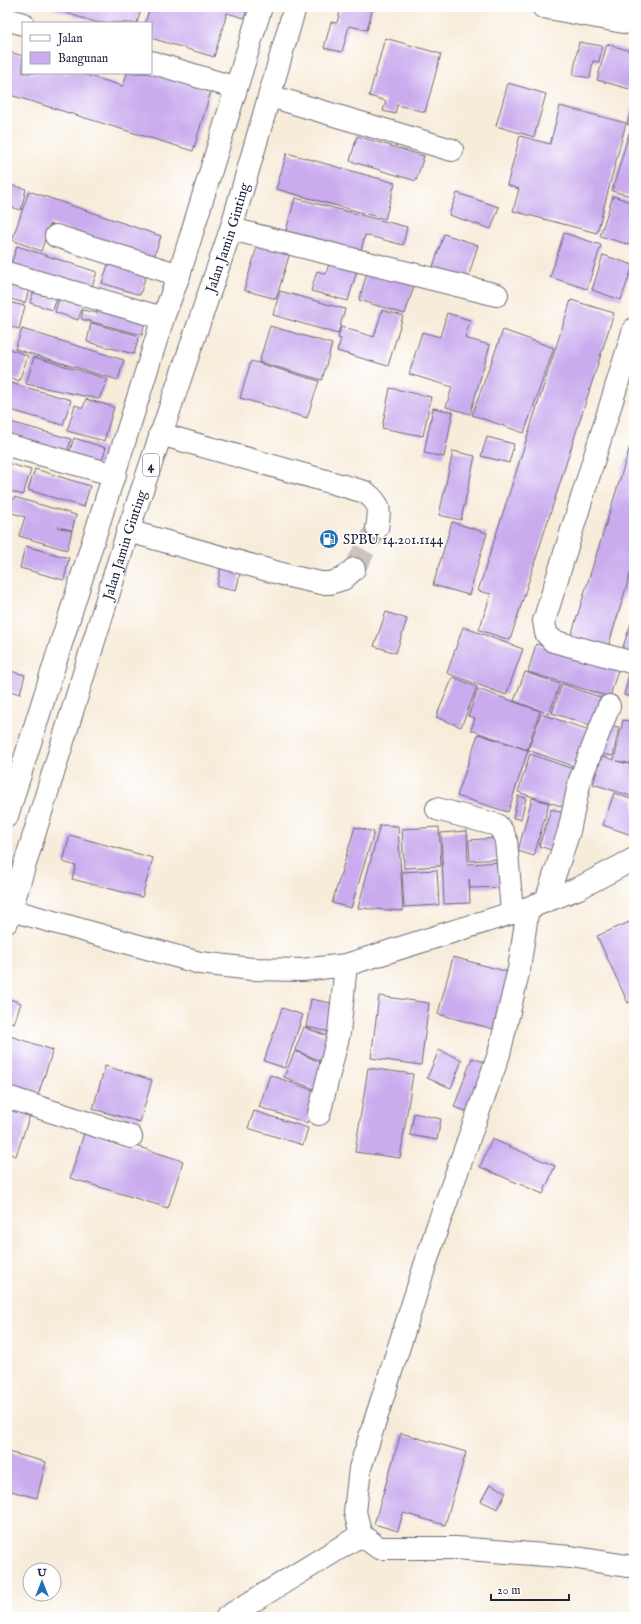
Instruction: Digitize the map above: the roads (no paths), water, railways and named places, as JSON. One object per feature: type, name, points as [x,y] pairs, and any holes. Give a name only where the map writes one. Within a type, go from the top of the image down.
[{"type":"main road","name":"4","points":[[8,807],[163,318],[179,275],[261,7]]},
{"type":"main road","name":"Jalan Jamin Ginting","points":[[8,914],[128,531],[231,229],[295,7]]},
{"type":"main road","points":[[543,7],[634,24]]},
{"type":"main road","points":[[7,19],[22,24]]},
{"type":"main road","points":[[152,62],[236,88]]},
{"type":"main road","points":[[270,96],[452,150]]},
{"type":"main road","points":[[231,229],[497,295]]},
{"type":"main road","points":[[56,236],[179,275]]},
{"type":"main road","points":[[7,273],[163,318]]},
{"type":"main road","points":[[634,329],[544,622],[546,633],[553,641],[634,663]]},
{"type":"main road","points":[[160,434],[365,492],[376,501],[378,506],[377,528]]},
{"type":"main road","points":[[7,445],[114,475]]},
{"type":"main road","points":[[128,531],[293,577],[321,583],[330,583],[343,580],[354,569]]},
{"type":"main road","points":[[609,706],[580,780],[571,825],[529,907],[519,969],[499,1054],[437,1228],[360,1468],[355,1512],[361,1535],[379,1548],[456,1548],[571,1557],[627,1566]]},
{"type":"main road","points":[[437,809],[496,825],[502,831],[529,907]]},
{"type":"main road","points":[[8,914],[200,963],[252,969],[302,970],[346,965],[529,907],[579,888],[634,859]]},
{"type":"main road","points":[[319,1114],[339,1033],[346,965]]},
{"type":"main road","points":[[7,1097],[131,1137]]},
{"type":"main road","points":[[227,1617],[361,1535]]},
{"type":"tunnel","points":[[354,569],[377,528]]},
{"type":"place","name":"SPBU 14.201.1144","points":[[329,539]]}]
